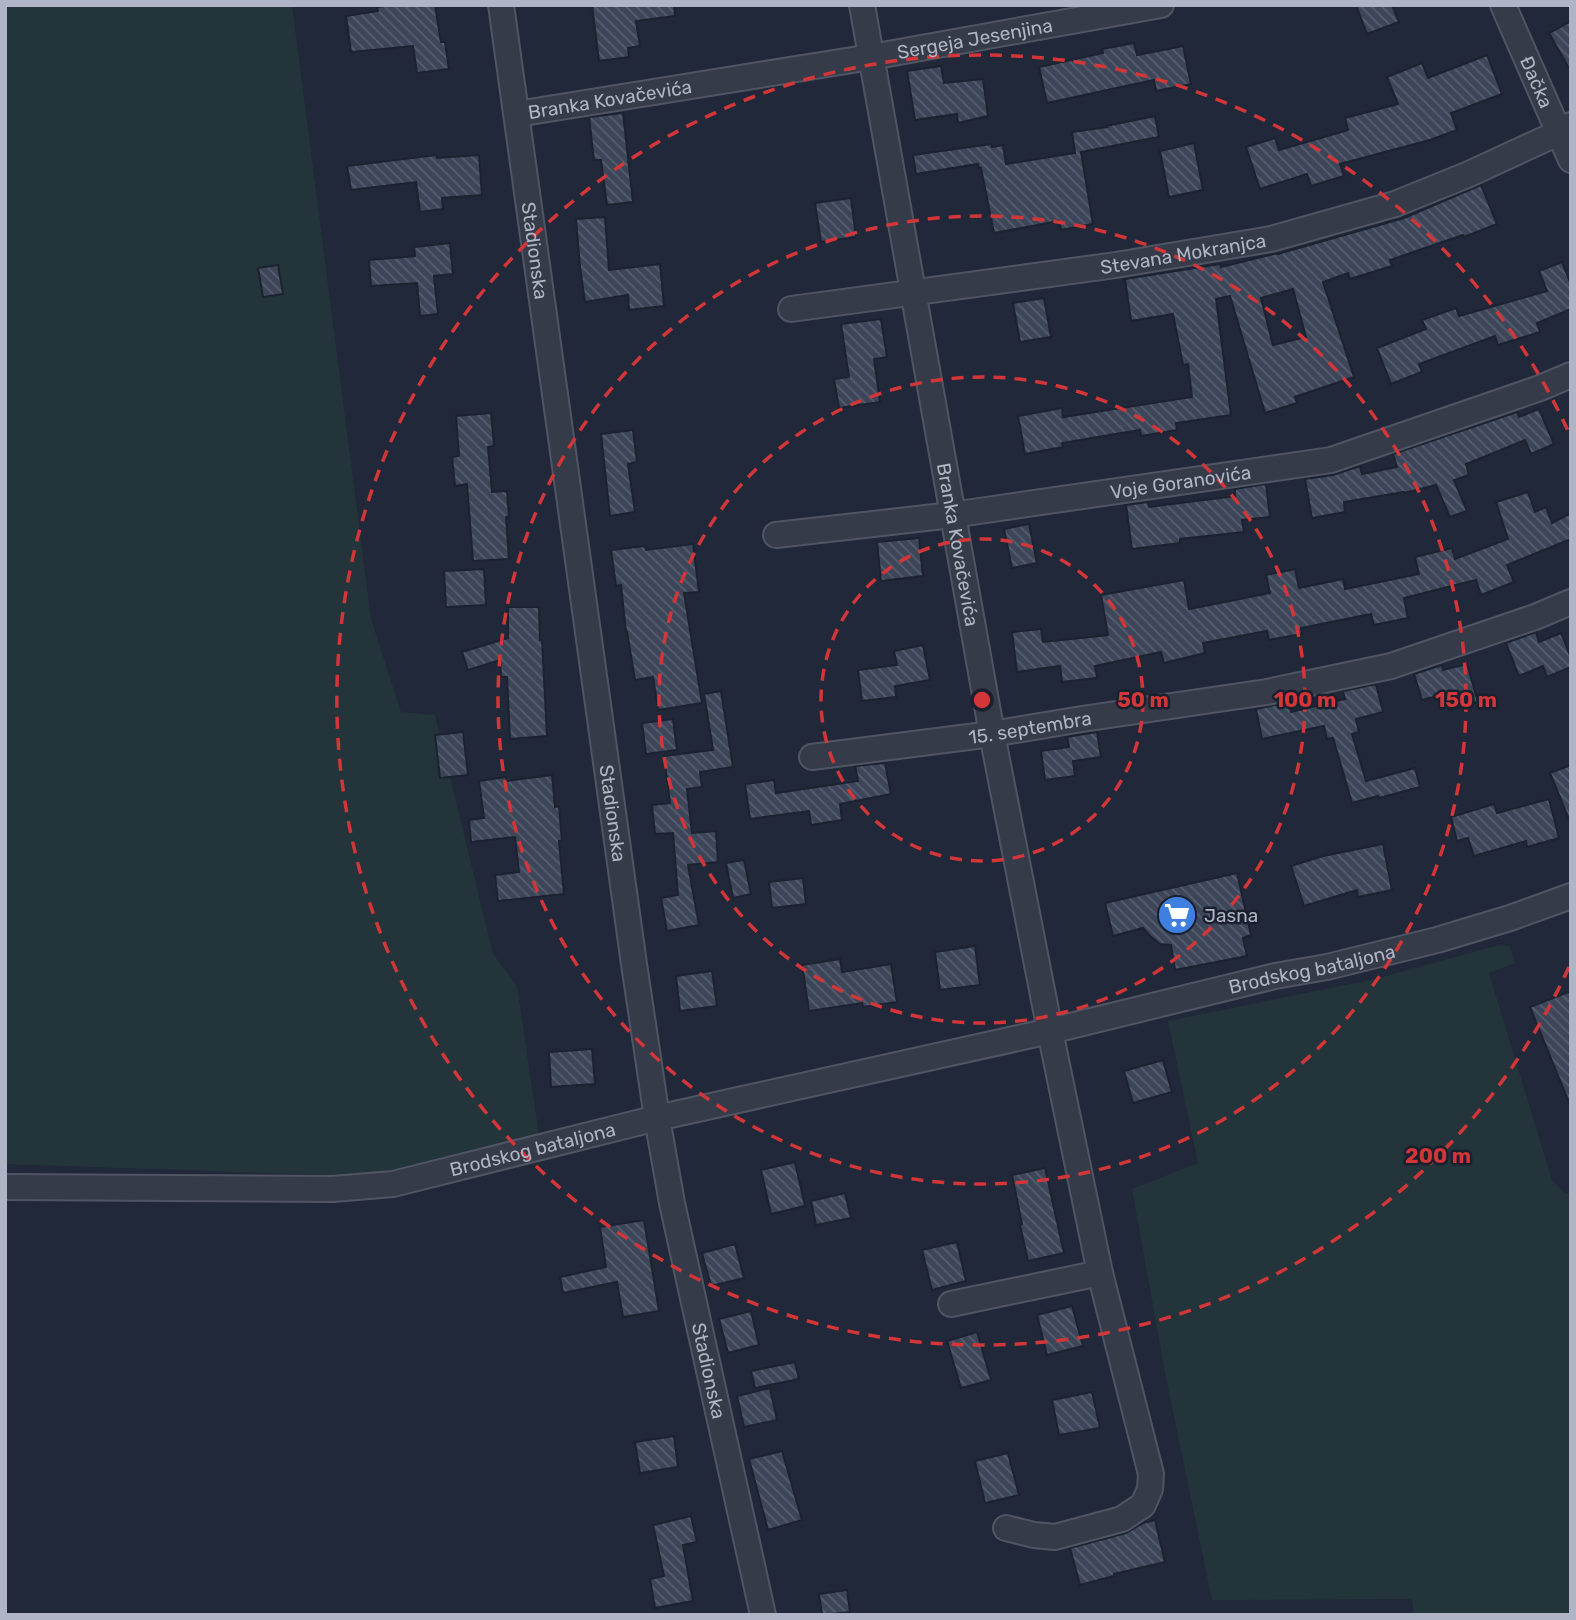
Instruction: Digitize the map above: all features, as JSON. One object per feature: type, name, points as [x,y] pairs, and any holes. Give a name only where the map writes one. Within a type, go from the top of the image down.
[{"type":"street","name":"Stadionska","points":[[501,5],[657,1118],[672,1203],[763,1615]]},
{"type":"street","name":"Branka Kovačevića","points":[[862,5],[992,734],[1050,1031]]},
{"type":"street","name":"Sergeja Jesenjina","points":[[871,57],[1161,5]]},
{"type":"street","name":"Đačka","points":[[1503,5],[1564,129],[1571,160]]},
{"type":"street","name":"Branka Kovačevića","points":[[517,114],[871,57]]},
{"type":"street","name":"Stevana Mokranjca","points":[[791,309],[1116,265],[1271,239],[1395,204],[1466,175],[1564,129]]},
{"type":"street","name":"Voje Goranovića","points":[[776,535],[952,514],[1331,460],[1571,375]]},
{"type":"street","name":"15. septembra","points":[[813,757],[992,734],[1267,692],[1391,666],[1535,618],[1571,602]]},
{"type":"street","name":"Brodskog bataljona","points":[[5,1187],[333,1189],[393,1184],[657,1118],[1327,967],[1437,940],[1571,896]]},
{"type":"street","points":[[1006,1528],[1055,1537],[1122,1519],[1143,1505],[1150,1489],[1150,1474],[1100,1273],[1050,1031]]},
{"type":"street","points":[[951,1304],[1100,1273]]},
{"type":"shaded area","points":[[5,5],[292,5],[371,619],[401,712],[435,715],[493,954],[517,986],[539,1135],[443,1161],[357,1176],[5,1164]]},
{"type":"shaded area","points":[[1499,945],[1510,946],[1515,963],[1489,973],[1552,1180],[1565,1194],[1571,1193],[1571,1615],[1414,1615],[1412,1599],[1212,1600],[1166,1378],[1132,1189],[1198,1163],[1168,1021],[1375,979]]},
{"type":"building","points":[[435,5],[449,69],[417,73],[413,46],[351,52],[346,16],[378,11],[377,7]]},
{"type":"building","points":[[592,5],[674,5],[675,16],[636,21],[640,46],[628,48],[629,57],[599,61]]},
{"type":"building","points":[[1356,5],[1392,5],[1399,22],[1367,34]]},
{"type":"building","points":[[1571,21],[1571,72],[1549,33]]},
{"type":"building","points":[[1134,43],[1137,55],[1183,46],[1191,84],[1156,91],[1154,80],[1047,103],[1039,67],[1103,53],[1102,49]]},
{"type":"building","points":[[1487,55],[1502,94],[1451,113],[1457,130],[1340,164],[1344,176],[1311,186],[1307,174],[1260,189],[1246,147],[1275,138],[1279,150],[1348,130],[1345,118],[1398,104],[1387,77],[1422,63],[1428,78]]},
{"type":"building","points":[[941,66],[944,83],[983,79],[988,116],[958,123],[957,114],[915,120],[907,71]]},
{"type":"building","points":[[623,113],[633,202],[607,205],[601,160],[594,160],[589,117]]},
{"type":"building","points":[[1155,116],[1159,137],[1081,152],[1093,224],[1061,230],[1059,221],[994,233],[978,164],[916,174],[913,155],[991,144],[992,147],[1003,145],[1006,164],[1075,153],[1072,132]]},
{"type":"building","points":[[1194,143],[1203,190],[1169,197],[1160,151]]},
{"type":"building","points":[[436,155],[437,158],[479,155],[482,195],[442,198],[443,209],[420,212],[416,182],[351,190],[347,166]]},
{"type":"building","points":[[1481,185],[1497,224],[1390,260],[1392,266],[1350,279],[1348,273],[1323,282],[1354,377],[1295,397],[1297,403],[1265,413],[1230,296],[1216,299],[1231,415],[1176,423],[1177,430],[1141,436],[1140,430],[1062,443],[1063,447],[1025,454],[1018,416],[1062,408],[1063,417],[1192,397],[1188,364],[1183,365],[1173,314],[1131,321],[1125,279],[1220,264],[1221,267],[1278,254],[1404,218]],"holes":[[[1293,289],[1306,337],[1273,345],[1261,298]]]},
{"type":"building","points":[[851,198],[856,237],[821,242],[815,203]]},
{"type":"building","points":[[605,217],[609,270],[660,264],[664,306],[629,310],[628,295],[585,302],[576,219]]},
{"type":"building","points":[[450,243],[453,274],[434,276],[438,314],[420,316],[417,283],[371,286],[369,260],[415,256],[414,247]]},
{"type":"building","points":[[1562,262],[1571,284],[1571,309],[1537,323],[1540,332],[1498,345],[1495,336],[1419,364],[1422,372],[1391,384],[1377,348],[1426,329],[1422,320],[1456,308],[1459,316],[1547,291],[1539,271]]},
{"type":"building","points":[[278,265],[283,294],[263,297],[258,268]]},
{"type":"building","points":[[1044,298],[1051,337],[1020,342],[1013,303]]},
{"type":"building","points":[[881,319],[887,357],[874,359],[880,402],[839,408],[834,379],[849,377],[841,324]]},
{"type":"building","points":[[1539,409],[1554,444],[1531,454],[1525,440],[1466,464],[1469,475],[1454,480],[1467,511],[1450,517],[1436,485],[1344,502],[1345,512],[1312,518],[1305,479],[1333,475],[1360,466],[1362,474],[1397,467],[1393,454],[1517,412],[1519,417]]},
{"type":"building","points":[[491,413],[494,446],[488,447],[492,492],[507,491],[509,559],[473,561],[467,484],[455,486],[452,457],[459,456],[456,416]]},
{"type":"building","points":[[633,430],[637,462],[628,464],[635,512],[610,516],[601,434]]},
{"type":"building","points":[[1266,484],[1270,517],[1242,520],[1244,532],[1180,539],[1180,543],[1132,549],[1126,505],[1148,502],[1149,507],[1235,496],[1235,489]]},
{"type":"building","points":[[1528,492],[1535,512],[1546,507],[1552,523],[1571,513],[1571,539],[1507,565],[1514,582],[1481,595],[1476,580],[1404,598],[1408,618],[1374,625],[1371,614],[1301,628],[1302,634],[1269,640],[1267,631],[1203,643],[1205,653],[1164,663],[1161,652],[1095,666],[1097,678],[1062,682],[1060,666],[1017,672],[1012,632],[1041,629],[1043,642],[1108,635],[1101,595],[1184,580],[1189,609],[1270,593],[1266,575],[1295,569],[1299,588],[1343,579],[1345,589],[1419,574],[1415,557],[1452,548],[1455,559],[1508,539],[1496,502]]},
{"type":"building","points":[[1029,524],[1037,563],[1012,568],[1004,529]]},
{"type":"building","points":[[919,538],[923,576],[881,581],[877,542]]},
{"type":"building","points":[[693,544],[699,592],[684,593],[702,703],[658,710],[653,677],[635,680],[621,585],[616,586],[611,550],[645,546],[646,550]]},
{"type":"building","points":[[484,569],[486,605],[446,607],[444,571]]},
{"type":"building","points":[[508,607],[539,607],[547,736],[510,739],[507,677],[501,677],[500,660],[468,670],[462,652],[508,638]]},
{"type":"building","points":[[1536,632],[1539,642],[1561,633],[1571,658],[1571,667],[1547,677],[1543,666],[1519,676],[1506,643]]},
{"type":"building","points":[[923,645],[930,680],[895,686],[896,697],[862,701],[858,670],[897,665],[894,651]]},
{"type":"building","points":[[1467,664],[1478,702],[1449,710],[1445,694],[1422,700],[1414,674],[1442,665],[1443,670]]},
{"type":"building","points":[[1376,684],[1383,712],[1356,719],[1359,732],[1352,734],[1366,781],[1415,768],[1420,787],[1352,803],[1333,738],[1327,739],[1324,726],[1262,739],[1256,709],[1289,702],[1291,712],[1345,699],[1343,691]]},
{"type":"building","points":[[721,691],[733,767],[700,772],[702,787],[687,789],[692,833],[716,831],[718,862],[688,865],[699,925],[667,931],[661,898],[678,895],[673,833],[655,834],[652,805],[670,803],[664,756],[713,750],[704,694]]},
{"type":"building","points":[[673,719],[677,750],[646,754],[642,723]]},
{"type":"building","points":[[463,732],[468,775],[440,778],[435,735]]},
{"type":"building","points":[[1097,732],[1101,757],[1073,761],[1075,776],[1045,780],[1041,751],[1069,747],[1067,737]]},
{"type":"building","points":[[885,763],[891,794],[840,804],[842,820],[811,825],[809,811],[750,819],[745,784],[774,780],[776,793],[858,781],[855,766]]},
{"type":"building","points":[[1571,765],[1571,822],[1570,822],[1550,773]]},
{"type":"building","points":[[552,775],[555,807],[559,806],[564,894],[498,901],[495,875],[519,872],[515,837],[471,842],[469,820],[484,818],[479,781],[506,777],[506,781]]},
{"type":"building","points":[[1549,799],[1559,838],[1527,847],[1526,841],[1474,856],[1468,838],[1457,841],[1451,817],[1494,804],[1497,813]]},
{"type":"building","points":[[1383,844],[1392,890],[1358,897],[1357,890],[1304,906],[1291,866],[1323,856]]},
{"type":"building","points":[[744,860],[751,894],[733,898],[726,863]]},
{"type":"building","name":"Jasna","points":[[1237,873],[1251,935],[1243,938],[1247,956],[1175,970],[1171,945],[1160,944],[1143,928],[1113,936],[1105,903]]},
{"type":"building","points":[[803,878],[806,904],[772,908],[769,882]]},
{"type":"building","points":[[975,946],[980,985],[940,990],[935,952]]},
{"type":"building","points":[[840,959],[842,972],[891,964],[897,1002],[863,1007],[862,1003],[809,1011],[802,965]]},
{"type":"building","points":[[712,971],[717,1006],[680,1011],[676,976]]},
{"type":"building","points":[[1571,991],[1571,1104],[1570,1105],[1530,1007]]},
{"type":"building","points":[[592,1049],[595,1084],[551,1087],[549,1052]]},
{"type":"building","points":[[1163,1060],[1172,1092],[1133,1103],[1124,1071]]},
{"type":"building","points":[[795,1162],[805,1206],[771,1214],[761,1170]]},
{"type":"building","points":[[1045,1168],[1064,1253],[1028,1261],[1012,1175]]},
{"type":"building","points":[[845,1193],[851,1218],[816,1225],[811,1201]]},
{"type":"building","points":[[644,1220],[659,1311],[623,1317],[617,1282],[563,1293],[560,1277],[606,1267],[600,1227]]},
{"type":"building","points":[[957,1242],[966,1281],[932,1290],[922,1250]]},
{"type":"building","points":[[735,1244],[744,1278],[711,1286],[702,1253]]},
{"type":"building","points":[[1072,1306],[1083,1346],[1047,1355],[1037,1315]]},
{"type":"building","points":[[751,1311],[759,1345],[728,1353],[719,1319]]},
{"type":"building","points":[[977,1332],[991,1380],[961,1388],[947,1341]]},
{"type":"building","points":[[795,1362],[799,1379],[755,1388],[751,1371]]},
{"type":"building","points":[[770,1388],[777,1420],[744,1427],[737,1396]]},
{"type":"building","points":[[1092,1392],[1100,1428],[1059,1435],[1052,1400]]},
{"type":"building","points":[[674,1436],[678,1467],[640,1473],[635,1442]]},
{"type":"building","points":[[782,1451],[802,1520],[768,1530],[749,1459]]},
{"type":"building","points":[[1008,1453],[1019,1495],[985,1503],[975,1461]]},
{"type":"building","points":[[691,1516],[697,1542],[683,1545],[693,1601],[655,1608],[650,1579],[664,1576],[653,1525]]},
{"type":"building","points":[[1155,1520],[1165,1562],[1080,1585],[1070,1548],[1126,1533],[1143,1523]]},
{"type":"building","points":[[847,1590],[850,1612],[822,1615],[819,1594]]},
{"type":"place","name":"Jasna","points":[[1177,915]]}]
